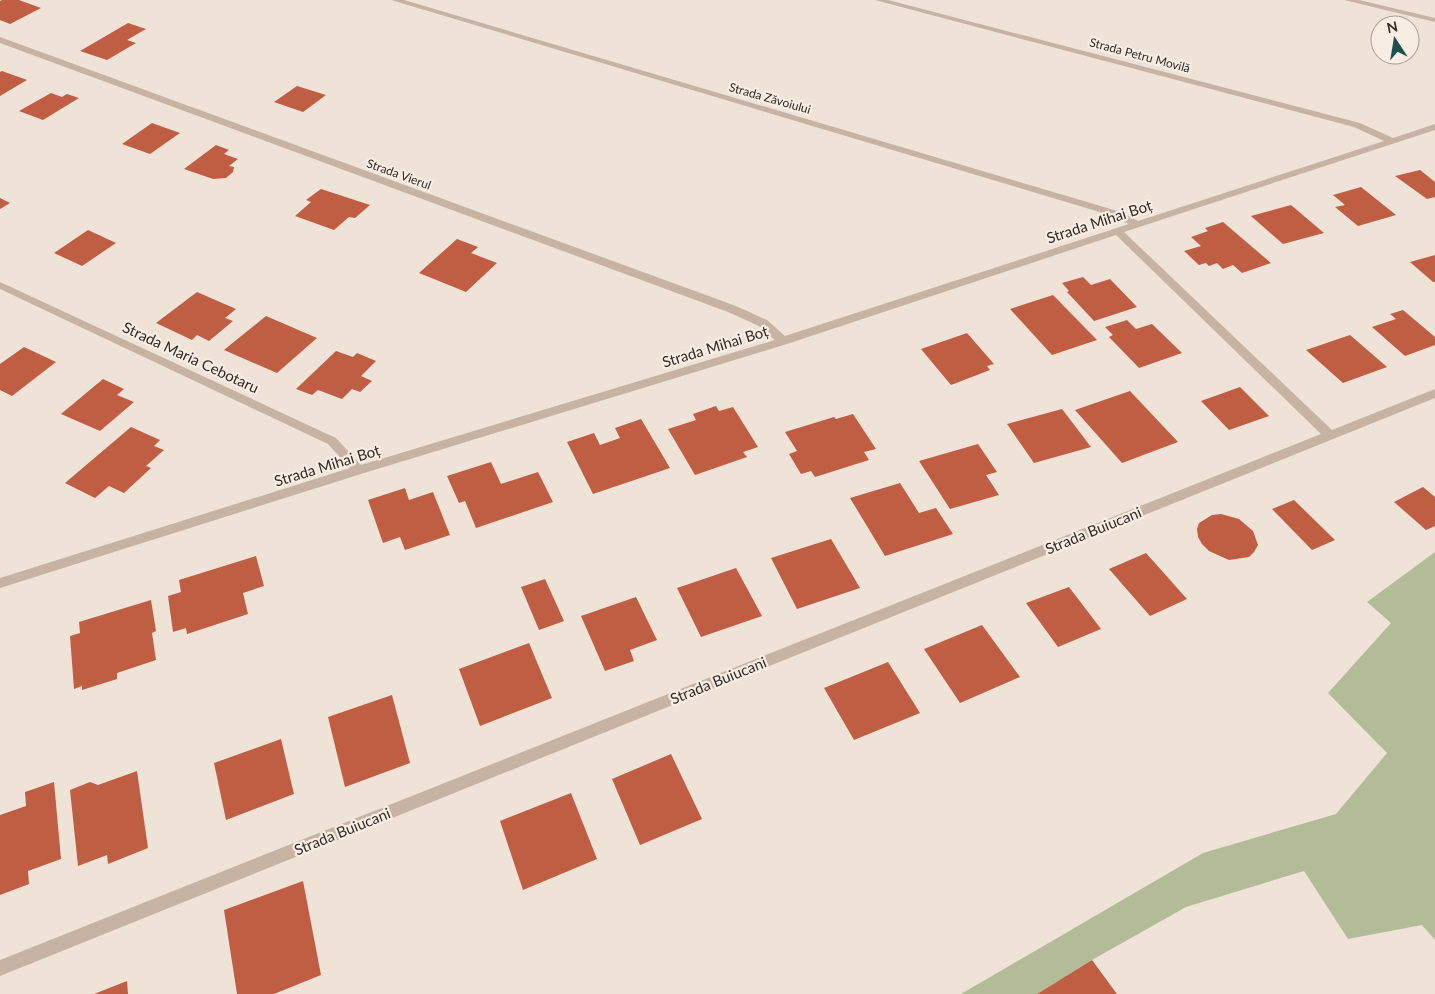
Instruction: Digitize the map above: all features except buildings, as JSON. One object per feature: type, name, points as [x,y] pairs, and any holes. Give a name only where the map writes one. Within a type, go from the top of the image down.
[{"type":"street","name":"Strada Zăvoiului","points":[[395,0],[1107,211],[1136,224]]},
{"type":"street","name":"Strada Petru Movilă","points":[[879,0],[1357,125],[1393,141]]},
{"type":"street","points":[[1348,0],[1435,20]]},
{"type":"street","name":"Strada Vierul","points":[[0,40],[732,310],[763,323],[783,341]]},
{"type":"street","name":"Strada Mihai Boț","points":[[0,584],[359,470],[783,341],[1136,224],[1435,128]]},
{"type":"street","points":[[1117,231],[1330,435]]},
{"type":"street","name":"Strada Maria Cebotaru","points":[[0,285],[332,441],[359,470]]},
{"type":"street","name":"Strada Buiucani","points":[[0,968],[1435,393]]},
{"type":"green space","points":[[1435,552],[1435,940],[1422,925],[1348,939],[1304,871],[1186,907],[1092,960],[1037,994],[961,994],[1203,853],[1336,814],[1387,753],[1328,693],[1391,623],[1367,602]]}]
